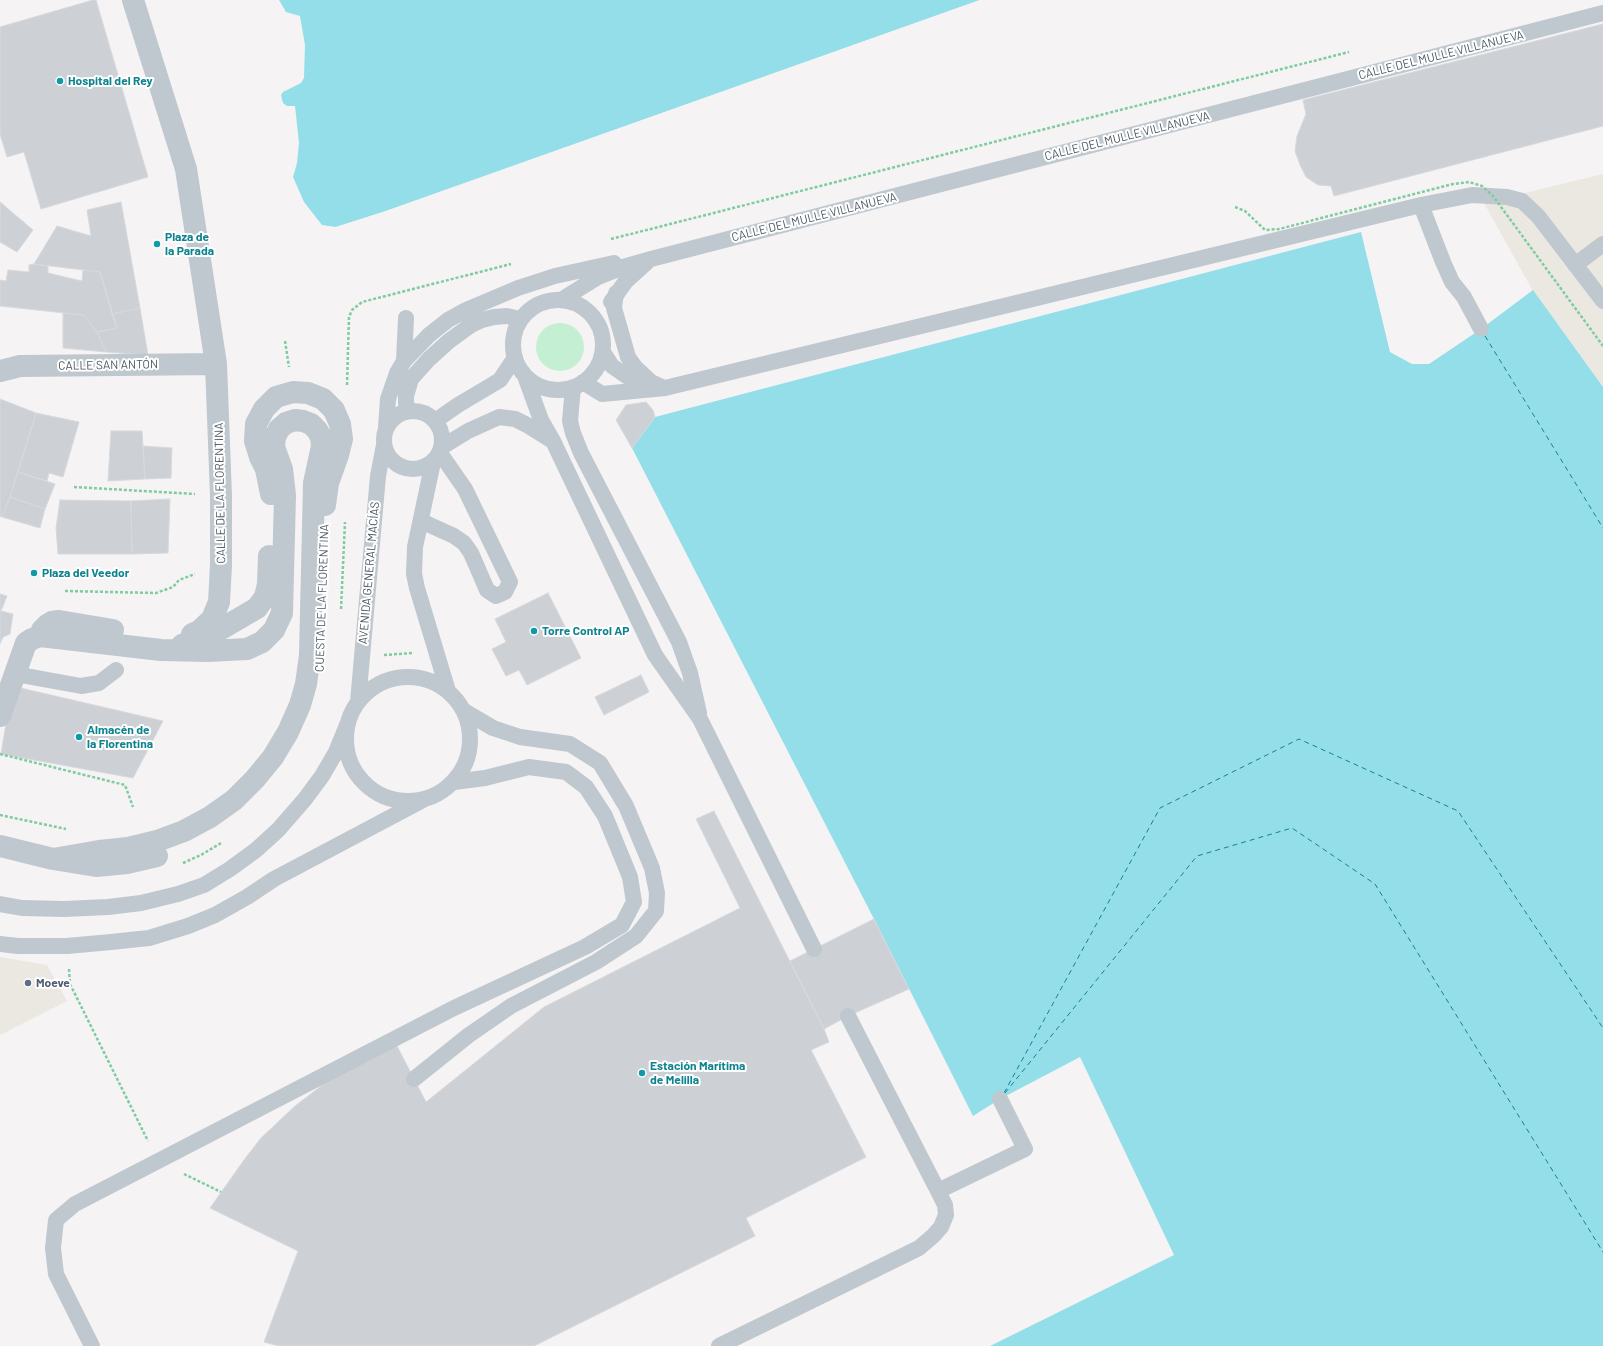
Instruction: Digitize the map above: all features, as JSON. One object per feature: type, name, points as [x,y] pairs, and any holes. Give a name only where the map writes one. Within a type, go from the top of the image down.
[{"type":"street","name":"CALLE DE LA FLORENTINA","points":[[40,636],[42,630],[47,625],[52,622],[59,621],[165,639],[182,638],[199,631],[212,619],[219,602],[221,565],[221,496],[216,364],[186,169],[133,0]]},
{"type":"street","name":"CALLE SAN ANTÓN","points":[[0,370],[20,366],[216,364]]},
{"type":"street","name":"CUESTA DE LA FLORENTINA","points":[[0,846],[53,859],[96,866],[127,864],[157,856],[186,845],[213,831],[238,812],[261,791],[296,744],[310,717],[318,687],[323,656],[326,498],[328,483],[342,439],[340,424],[334,410],[323,399],[308,393],[293,392],[276,397],[264,409],[256,424],[255,441],[270,482],[271,496],[268,584],[265,597],[251,612]]},
{"type":"street","points":[[0,716],[26,643],[32,638],[40,636],[161,650],[208,651],[247,649],[262,642],[274,630],[282,613],[285,495],[282,469],[274,447],[275,437],[279,429],[286,423],[295,420],[303,420],[318,430],[321,437],[322,446],[314,483],[310,655],[306,684],[300,705],[288,732],[273,757],[255,779],[234,800],[210,817],[184,831],[157,841],[128,848],[99,850],[53,859]]},
{"type":"street","points":[[161,650],[202,638],[251,612],[274,630]]},
{"type":"lane","name":"CALLE DEL MULLE VILLANUEVA","points":[[561,300],[598,277],[623,267],[652,259],[1603,13]]},
{"type":"lane","points":[[578,385],[602,394],[665,388],[1421,205],[1472,195],[1506,197],[1522,201],[1538,216],[1603,301]]},
{"type":"lane","points":[[1421,205],[1452,282],[1464,297],[1481,330]]},
{"type":"lane","points":[[1575,265],[1603,244]]},
{"type":"lane","name":"CALLE DEL MULLE VILLANUEVA","points":[[598,324],[616,293],[626,280],[652,259]]},
{"type":"lane","name":"CALLE DEL MULLE VILLANUEVA","points":[[386,427],[388,399],[394,379],[404,361],[429,335],[448,320],[482,302],[555,276],[592,267],[652,259]]},
{"type":"lane","points":[[616,293],[614,308],[628,357],[635,367],[651,382],[665,388]]},
{"type":"lane","points":[[552,300],[561,300],[570,301],[579,305],[593,316],[598,324],[603,342],[602,352],[596,369],[578,385],[563,390],[547,388],[533,383],[518,368],[512,349],[513,338],[520,320],[534,306],[552,300]]},
{"type":"lane","points":[[409,411],[406,403],[406,396],[411,379],[429,359],[449,341],[471,325],[482,320],[507,316],[520,320]]},
{"type":"lane","points":[[404,361],[406,318]]},
{"type":"lane","points":[[602,352],[612,366],[649,389]]},
{"type":"lane","points":[[435,421],[458,405],[500,380],[514,358]]},
{"type":"lane","points":[[525,376],[541,420],[553,441],[655,655],[700,719],[814,949]]},
{"type":"lane","points":[[578,385],[570,421],[573,433],[581,453],[678,642],[690,673],[700,719]]},
{"type":"lane","points":[[414,1079],[469,1035],[511,1006],[596,962],[636,936],[656,911],[657,893],[652,868],[626,806],[600,764],[570,744],[520,737],[493,728],[464,711],[448,691],[414,574],[415,547],[421,521],[438,454],[442,437],[440,428],[428,415],[419,411],[409,411],[400,413],[392,419],[386,427],[383,436],[386,454],[392,461],[407,470],[416,470],[425,467],[438,454],[468,431],[500,416],[515,419],[553,441]]},
{"type":"lane","name":"AVENIDA GENERAL MACÍAS","points":[[358,702],[378,476],[384,445]]},
{"type":"lane","points":[[421,521],[454,536],[464,543],[471,553],[487,590],[496,596],[505,592],[510,582],[465,489],[438,454]]},
{"type":"lane","points":[[15,674],[81,686],[99,683],[116,670]]},
{"type":"lane","points":[[0,904],[22,908],[108,908],[141,903],[178,894],[204,885],[230,869],[256,850],[278,830],[305,800],[322,776],[336,752],[358,702],[377,685],[401,677],[426,680],[448,691]]},
{"type":"lane","points":[[0,944],[18,946],[67,946],[149,938],[188,926],[215,915],[296,867],[439,793],[454,782],[467,760],[471,735],[464,711]]},
{"type":"lane","points":[[347,725],[348,757],[364,784],[391,799],[423,800]]},
{"type":"lane","points":[[92,1346],[56,1274],[53,1248],[56,1220],[75,1204],[454,1008],[585,948],[622,925],[634,902],[630,877],[605,816],[586,787],[566,772],[529,767],[486,778],[454,782]]},
{"type":"lane","points":[[719,1346],[919,1248],[941,1227],[946,1215],[945,1205],[848,1016]]},
{"type":"lane","points":[[938,1191],[1025,1149],[1000,1099]]},
{"type":"path","points":[[1235,207],[1244,211],[1265,230],[1279,229],[1453,184],[1469,182],[1482,186],[1492,196],[1603,346]]},
{"type":"path","points":[[74,488],[221,496]]},
{"type":"path","points":[[64,591],[156,593],[173,587],[179,580],[221,565]]},
{"type":"path","points":[[362,653],[380,655],[398,654],[417,652],[435,647]]},
{"type":"path","points":[[0,754],[125,785],[133,807]]},
{"type":"path","points":[[0,815],[69,829]]},
{"type":"path","points":[[67,946],[70,984],[144,1134]]},
{"type":"shaded area","points":[[1603,174],[1603,387],[1533,291],[1484,203]]},
{"type":"shaded area","name":"Moeve","points":[[0,957],[47,965],[67,1001],[0,1035]]},
{"type":"green space","points":[[560,323],[569,325],[577,330],[582,338],[584,347],[582,356],[577,364],[569,369],[560,371],[551,369],[543,364],[538,356],[536,347],[538,338],[543,330],[551,325]]},
{"type":"water","points":[[279,0],[980,0],[386,211],[336,227],[322,225],[304,202],[293,177],[297,163],[299,143],[295,106],[287,106],[283,103],[281,95],[283,92],[301,83],[304,78],[305,45],[300,16],[286,12]]},
{"type":"water","points":[[1361,232],[1390,352],[1412,364],[1429,364],[1481,329],[1533,290],[1603,387],[1603,1346],[990,1346],[1174,1255],[1080,1057],[1000,1099],[973,1116],[874,919],[632,448],[655,417]]},
{"type":"pier","points":[[982,0],[981,2],[848,50],[336,229],[336,227],[386,211]]},
{"type":"building","name":"Hospital del Rey","points":[[96,0],[148,177],[41,209],[24,152],[7,157],[0,134],[0,27]]},
{"type":"building","points":[[1603,24],[1603,126],[1334,196],[1331,186],[1318,185],[1306,177],[1300,165],[1295,151],[1297,136],[1306,114],[1303,100]]},
{"type":"building","points":[[0,202],[33,230],[17,252],[0,242]]},
{"type":"building","points":[[121,202],[140,308],[112,314],[100,272],[34,264],[57,226],[91,236],[87,210]]},
{"type":"building","points":[[34,264],[48,266],[48,273],[82,281],[83,270],[100,272],[117,328],[97,332],[83,315],[0,306],[0,280],[6,281],[8,270],[29,272],[29,265]]},
{"type":"building","points":[[140,308],[148,355],[106,352],[97,332],[117,328],[112,314]]},
{"type":"building","points":[[63,313],[83,315],[97,332],[106,352],[63,348]]},
{"type":"building","points":[[0,399],[36,413],[10,497],[2,517],[0,516]]},
{"type":"building","points":[[646,402],[653,410],[655,417],[632,448],[616,420],[626,405]]},
{"type":"building","points":[[36,413],[79,422],[63,477],[49,473],[47,481],[18,472]]},
{"type":"building","points":[[111,431],[142,431],[145,479],[108,481]]},
{"type":"building","points":[[143,446],[172,448],[171,478],[145,479]]},
{"type":"building","points":[[18,472],[55,484],[45,509],[10,497]]},
{"type":"building","points":[[10,497],[45,509],[40,528],[2,517]]},
{"type":"building","points":[[170,499],[168,553],[132,554],[131,501]]},
{"type":"building","points":[[60,500],[131,501],[132,554],[58,554],[56,528]]},
{"type":"building","name":"Torre Control AP","points":[[548,593],[581,658],[527,685],[519,670],[506,676],[492,649],[506,642],[495,619]]},
{"type":"building","points":[[0,594],[7,596],[1,611],[13,614],[10,634],[3,637],[0,644]]},
{"type":"building","points":[[641,675],[649,692],[604,715],[595,697]]},
{"type":"building","name":"Almacén de la Florentina","points":[[12,686],[163,721],[133,778],[1,754]]},
{"type":"building","name":"Estación Marítima de Melilla","points":[[714,811],[824,1029],[829,1042],[811,1050],[866,1157],[746,1218],[755,1236],[534,1346],[279,1346],[264,1342],[298,1251],[210,1208],[261,1138],[295,1106],[325,1083],[396,1044],[426,1102],[544,1007],[740,908],[696,819]]},
{"type":"building","points":[[874,919],[909,989],[848,1016],[824,1029],[790,961]]},
{"type":"ferry route","points":[[1485,336],[1603,528]]},
{"type":"ferry route","points":[[1004,1093],[1160,808],[1299,739],[1458,811],[1603,1028]]},
{"type":"ferry route","points":[[1005,1093],[1197,856],[1292,828],[1375,884],[1603,1252]]},
{"type":"place","name":"Hospital del Rey","points":[[60,81]]},
{"type":"place","name":"Plaza de la Parada","points":[[157,244]]},
{"type":"place","name":"Plaza del Veedor","points":[[34,573]]},
{"type":"place","name":"Torre Control AP","points":[[534,631]]},
{"type":"place","name":"Almacén de la Florentina","points":[[79,737]]},
{"type":"place","name":"Moeve","points":[[28,983]]},
{"type":"place","name":"Estación Marítima de Melilla","points":[[642,1073]]}]
